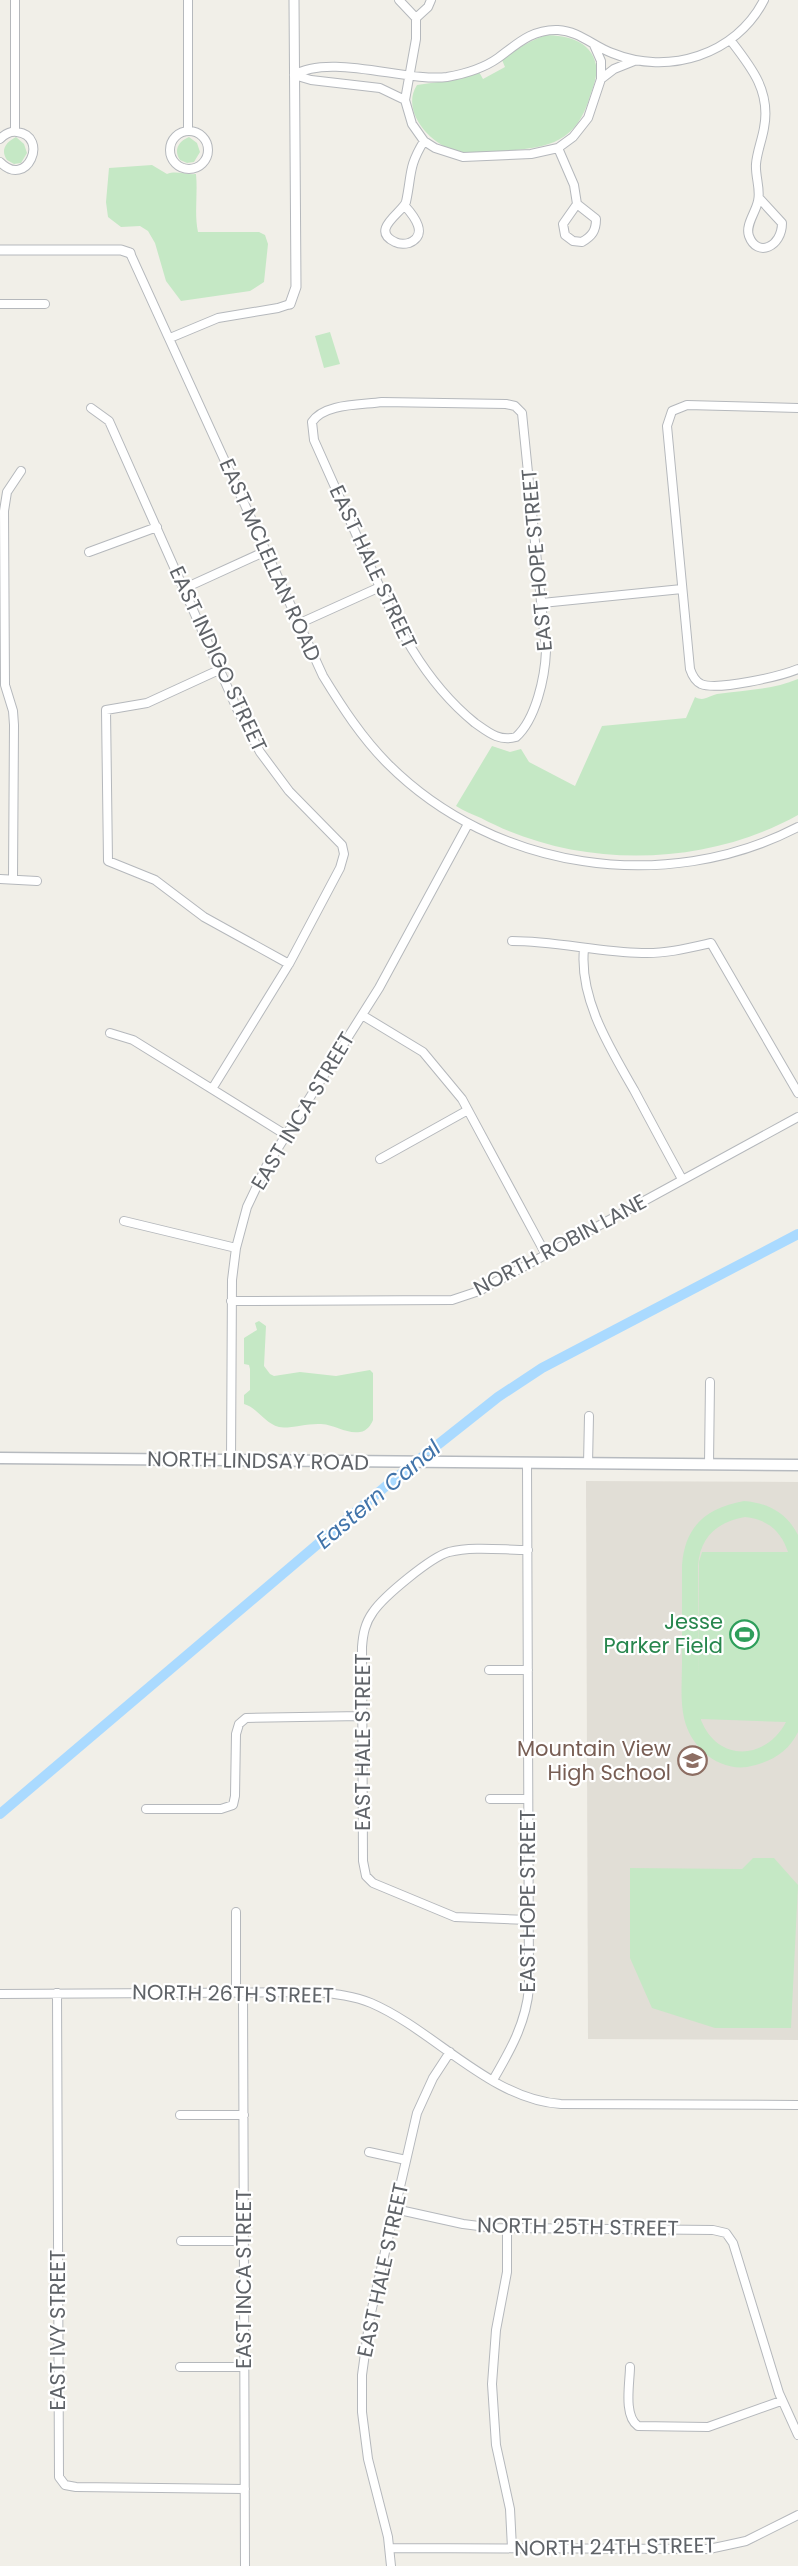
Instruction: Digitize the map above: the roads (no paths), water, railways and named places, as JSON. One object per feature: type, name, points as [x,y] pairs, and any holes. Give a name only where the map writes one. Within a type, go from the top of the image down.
[{"type":"main road","name":"NORTH LINDSAY ROAD","points":[[0,1458],[798,1465]]},
{"type":"street","points":[[15,0],[15,131]]},
{"type":"street","points":[[188,0],[188,130]]},
{"type":"street","points":[[170,338],[218,318],[290,304],[296,287],[294,0]]},
{"type":"street","points":[[399,0],[416,18]]},
{"type":"street","points":[[431,0],[416,18],[416,39],[405,100],[412,124],[424,141],[450,154],[463,157],[531,154],[558,148],[573,137],[588,118],[601,79],[601,61],[594,45]]},
{"type":"street","points":[[294,75],[311,68],[362,68],[436,78],[466,73],[497,59],[520,40],[545,31],[572,32],[594,45],[634,61],[677,61],[699,57],[731,40],[751,21],[764,0]]},
{"type":"street","points":[[731,40],[752,68],[765,98],[764,128],[756,164],[759,198],[748,229],[750,238],[757,246],[768,248],[777,243],[782,235],[782,223],[759,198]]},
{"type":"street","points":[[601,79],[614,69],[634,61]]},
{"type":"street","points":[[294,75],[311,81],[380,88],[405,100]]},
{"type":"street","points":[[188,130],[201,135],[208,146],[208,153],[198,167],[186,169],[180,167],[172,159],[170,147],[176,135],[188,130]]},
{"type":"street","points":[[0,139],[15,131],[22,133],[34,147],[32,159],[17,170],[5,167],[0,162]]},
{"type":"street","points":[[405,206],[416,218],[420,227],[417,237],[403,244],[394,242],[388,236],[386,228],[389,220],[405,206],[412,159],[424,141]]},
{"type":"street","points":[[558,148],[574,185],[577,204],[596,219],[596,228],[591,237],[582,242],[573,241],[565,235],[563,224],[577,204]]},
{"type":"street","points":[[0,250],[120,250],[130,253]]},
{"type":"street","name":"EAST MCLELLAN ROAD","points":[[130,253],[323,676],[369,743],[388,765],[468,824],[532,850],[586,862],[633,866],[672,864],[712,858],[752,846],[798,827]]},
{"type":"street","points":[[0,304],[45,304]]},
{"type":"street","name":"EAST HALE STREET","points":[[511,738],[496,737],[453,703],[435,684],[411,650],[314,440],[312,422],[316,416],[324,412],[348,406],[382,402],[506,404],[519,409]]},
{"type":"street","points":[[798,408],[687,405],[672,411],[668,420],[667,435],[690,669],[697,681],[710,685],[755,681],[798,669]]},
{"type":"street","name":"EAST INDIGO STREET","points":[[91,408],[109,421],[238,711],[260,752],[289,791],[339,842],[343,849],[340,868],[289,964],[212,1089]]},
{"type":"street","name":"EAST HOPE STREET","points":[[511,738],[519,734],[533,708],[544,675],[546,651],[523,418],[519,409]]},
{"type":"street","points":[[14,879],[14,711],[5,685],[4,511],[7,492],[21,471]]},
{"type":"street","points":[[89,552],[157,527]]},
{"type":"street","points":[[185,588],[266,551]]},
{"type":"street","points":[[298,624],[380,587]]},
{"type":"street","points":[[542,603],[682,589]]},
{"type":"street","points":[[221,669],[147,703],[106,710],[108,861],[154,880],[204,917],[289,964]]},
{"type":"street","name":"EAST INCA STREET","points":[[231,1461],[231,1301],[236,1248],[254,1189],[362,1016],[468,824]]},
{"type":"street","points":[[0,879],[37,882]]},
{"type":"street","points":[[512,941],[538,941],[584,949],[644,953],[681,950],[711,943],[798,1093]]},
{"type":"street","points":[[584,949],[583,963],[591,1002],[601,1031],[682,1179]]},
{"type":"street","points":[[362,1016],[423,1052],[462,1099],[545,1253]]},
{"type":"street","points":[[110,1033],[133,1040],[286,1136]]},
{"type":"street","points":[[380,1159],[468,1110]]},
{"type":"street","name":"NORTH ROBIN LANE","points":[[231,1301],[452,1300],[479,1291],[798,1117]]},
{"type":"street","points":[[124,1221],[236,1248]]},
{"type":"street","points":[[709,1464],[710,1382]]},
{"type":"street","points":[[588,1464],[589,1416]]},
{"type":"street","name":"EAST HOPE STREET","points":[[493,2080],[513,2045],[525,2011],[529,1977],[527,1463]]},
{"type":"street","name":"EAST HALE STREET","points":[[528,1550],[467,1550],[442,1555],[428,1563],[380,1604],[368,1620],[363,1638],[363,1861],[366,1876],[377,1885],[455,1917],[529,1920]]},
{"type":"street","points":[[489,1670],[528,1670]]},
{"type":"street","points":[[146,1809],[221,1809],[233,1805],[236,1796],[236,1734],[239,1724],[246,1718],[363,1716]]},
{"type":"street","points":[[490,1799],[528,1799]]},
{"type":"street","name":"EAST INCA STREET","points":[[236,1912],[244,2115],[245,2566]]},
{"type":"street","name":"NORTH 26TH STREET","points":[[0,1994],[317,1992],[361,2000],[391,2013],[493,2080],[525,2097],[552,2103],[798,2105]]},
{"type":"street","name":"EAST IVY STREET","points":[[57,1993],[59,2477],[65,2485],[76,2487],[245,2489]]},
{"type":"street","name":"EAST HALE STREET","points":[[391,2566],[390,2548],[368,2459],[362,2389],[367,2332],[406,2160],[422,2101],[450,2052]]},
{"type":"street","points":[[180,2115],[244,2115]]},
{"type":"street","points":[[369,2152],[406,2160]]},
{"type":"street","name":"NORTH 25TH STREET","points":[[395,2209],[463,2224],[507,2228],[718,2230],[726,2233],[733,2243],[781,2401]]},
{"type":"street","points":[[507,2228],[507,2272],[495,2336],[492,2396],[496,2445],[510,2509],[512,2548]]},
{"type":"street","points":[[181,2241],[244,2241]]},
{"type":"street","points":[[180,2367],[245,2367]]},
{"type":"street","points":[[630,2367],[630,2414],[634,2424],[638,2426],[708,2427],[781,2401],[798,2435]]},
{"type":"street","name":"NORTH 24TH STREET","points":[[390,2548],[709,2549],[746,2541],[798,2515]]},
{"type":"waterway","name":"Eastern Canal","points":[[0,1814],[392,1481],[498,1397],[542,1368],[798,1234]]},
{"type":"place","name":"Jesse Parker Field","points":[[744,1634]]},
{"type":"place","name":"Mountain View High School","points":[[692,1761]]}]
